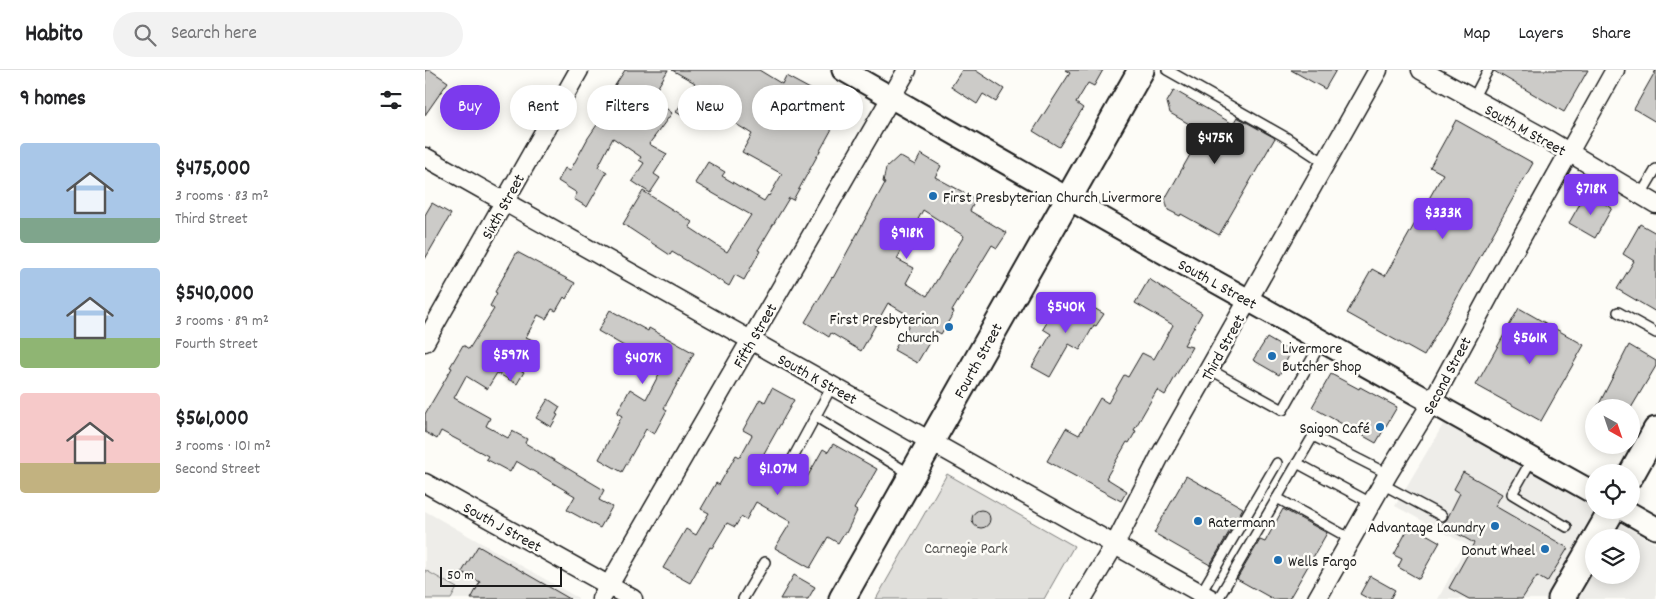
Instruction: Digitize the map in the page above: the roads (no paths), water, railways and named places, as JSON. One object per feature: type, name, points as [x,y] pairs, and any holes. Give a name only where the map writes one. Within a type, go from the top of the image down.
[{"type":"main road","name":"Fourth Street","points":[[842,599],[1141,70]]},
{"type":"main road","points":[[1637,464],[1656,430]]},
{"type":"main road","points":[[1561,599],[1585,558]]},
{"type":"street","name":"Sixth Street","points":[[425,342],[579,70]]},
{"type":"street","name":"South L Street","points":[[843,70],[1068,199],[1585,488]]},
{"type":"street","name":"Fifth Street","points":[[605,592],[907,70]]},
{"type":"street","name":"Third Street","points":[[1082,599],[1115,544],[1160,456],[1378,70]]},
{"type":"street","name":"South M Street","points":[[1421,70],[1656,204]]},
{"type":"street","name":"Second Street","points":[[1317,599],[1385,479],[1432,402],[1615,70]]},
{"type":"street","name":"South K Street","points":[[425,157],[1210,597]]},
{"type":"street","name":"South J Street","points":[[425,483],[605,592],[633,599]]},
{"type":"street","points":[[1640,519],[1656,528]]},
{"type":"lane","points":[[1167,70],[1287,138],[1325,163]]},
{"type":"lane","points":[[1473,99],[1488,70]]},
{"type":"lane","points":[[1640,196],[1656,169]]},
{"type":"lane","points":[[1618,312],[1656,333]]},
{"type":"lane","points":[[1209,369],[1283,410],[1322,341]]},
{"type":"lane","points":[[788,467],[832,386]]},
{"type":"lane","points":[[816,417],[912,475]]},
{"type":"lane","points":[[1210,597],[1277,498],[1313,436],[1442,516]]},
{"type":"lane","points":[[1533,459],[1512,494],[1567,527]]},
{"type":"lane","points":[[1210,597],[1250,508],[1277,462]]},
{"type":"lane","points":[[1297,463],[1371,503]]},
{"type":"lane","points":[[1277,498],[1351,540]]},
{"type":"lane","points":[[743,599],[765,562]]},
{"type":"place","name":"First Presbyterian Church Livermore","points":[[933,196]]},
{"type":"place","name":"First Presbyterian Church","points":[[949,327]]},
{"type":"place","name":"Livermore Butcher Shop","points":[[1272,356]]},
{"type":"place","name":"Saigon Café","points":[[1380,427]]},
{"type":"place","name":"Ratermann","points":[[1198,521]]},
{"type":"place","name":"Advantage Laundry","points":[[1495,526]]},
{"type":"place","name":"Donut Wheel","points":[[1545,549]]},
{"type":"place","name":"Wells Fargo","points":[[1278,560]]},
{"type":"park label","name":"Carnegie Park","points":[[966,547]]}]
